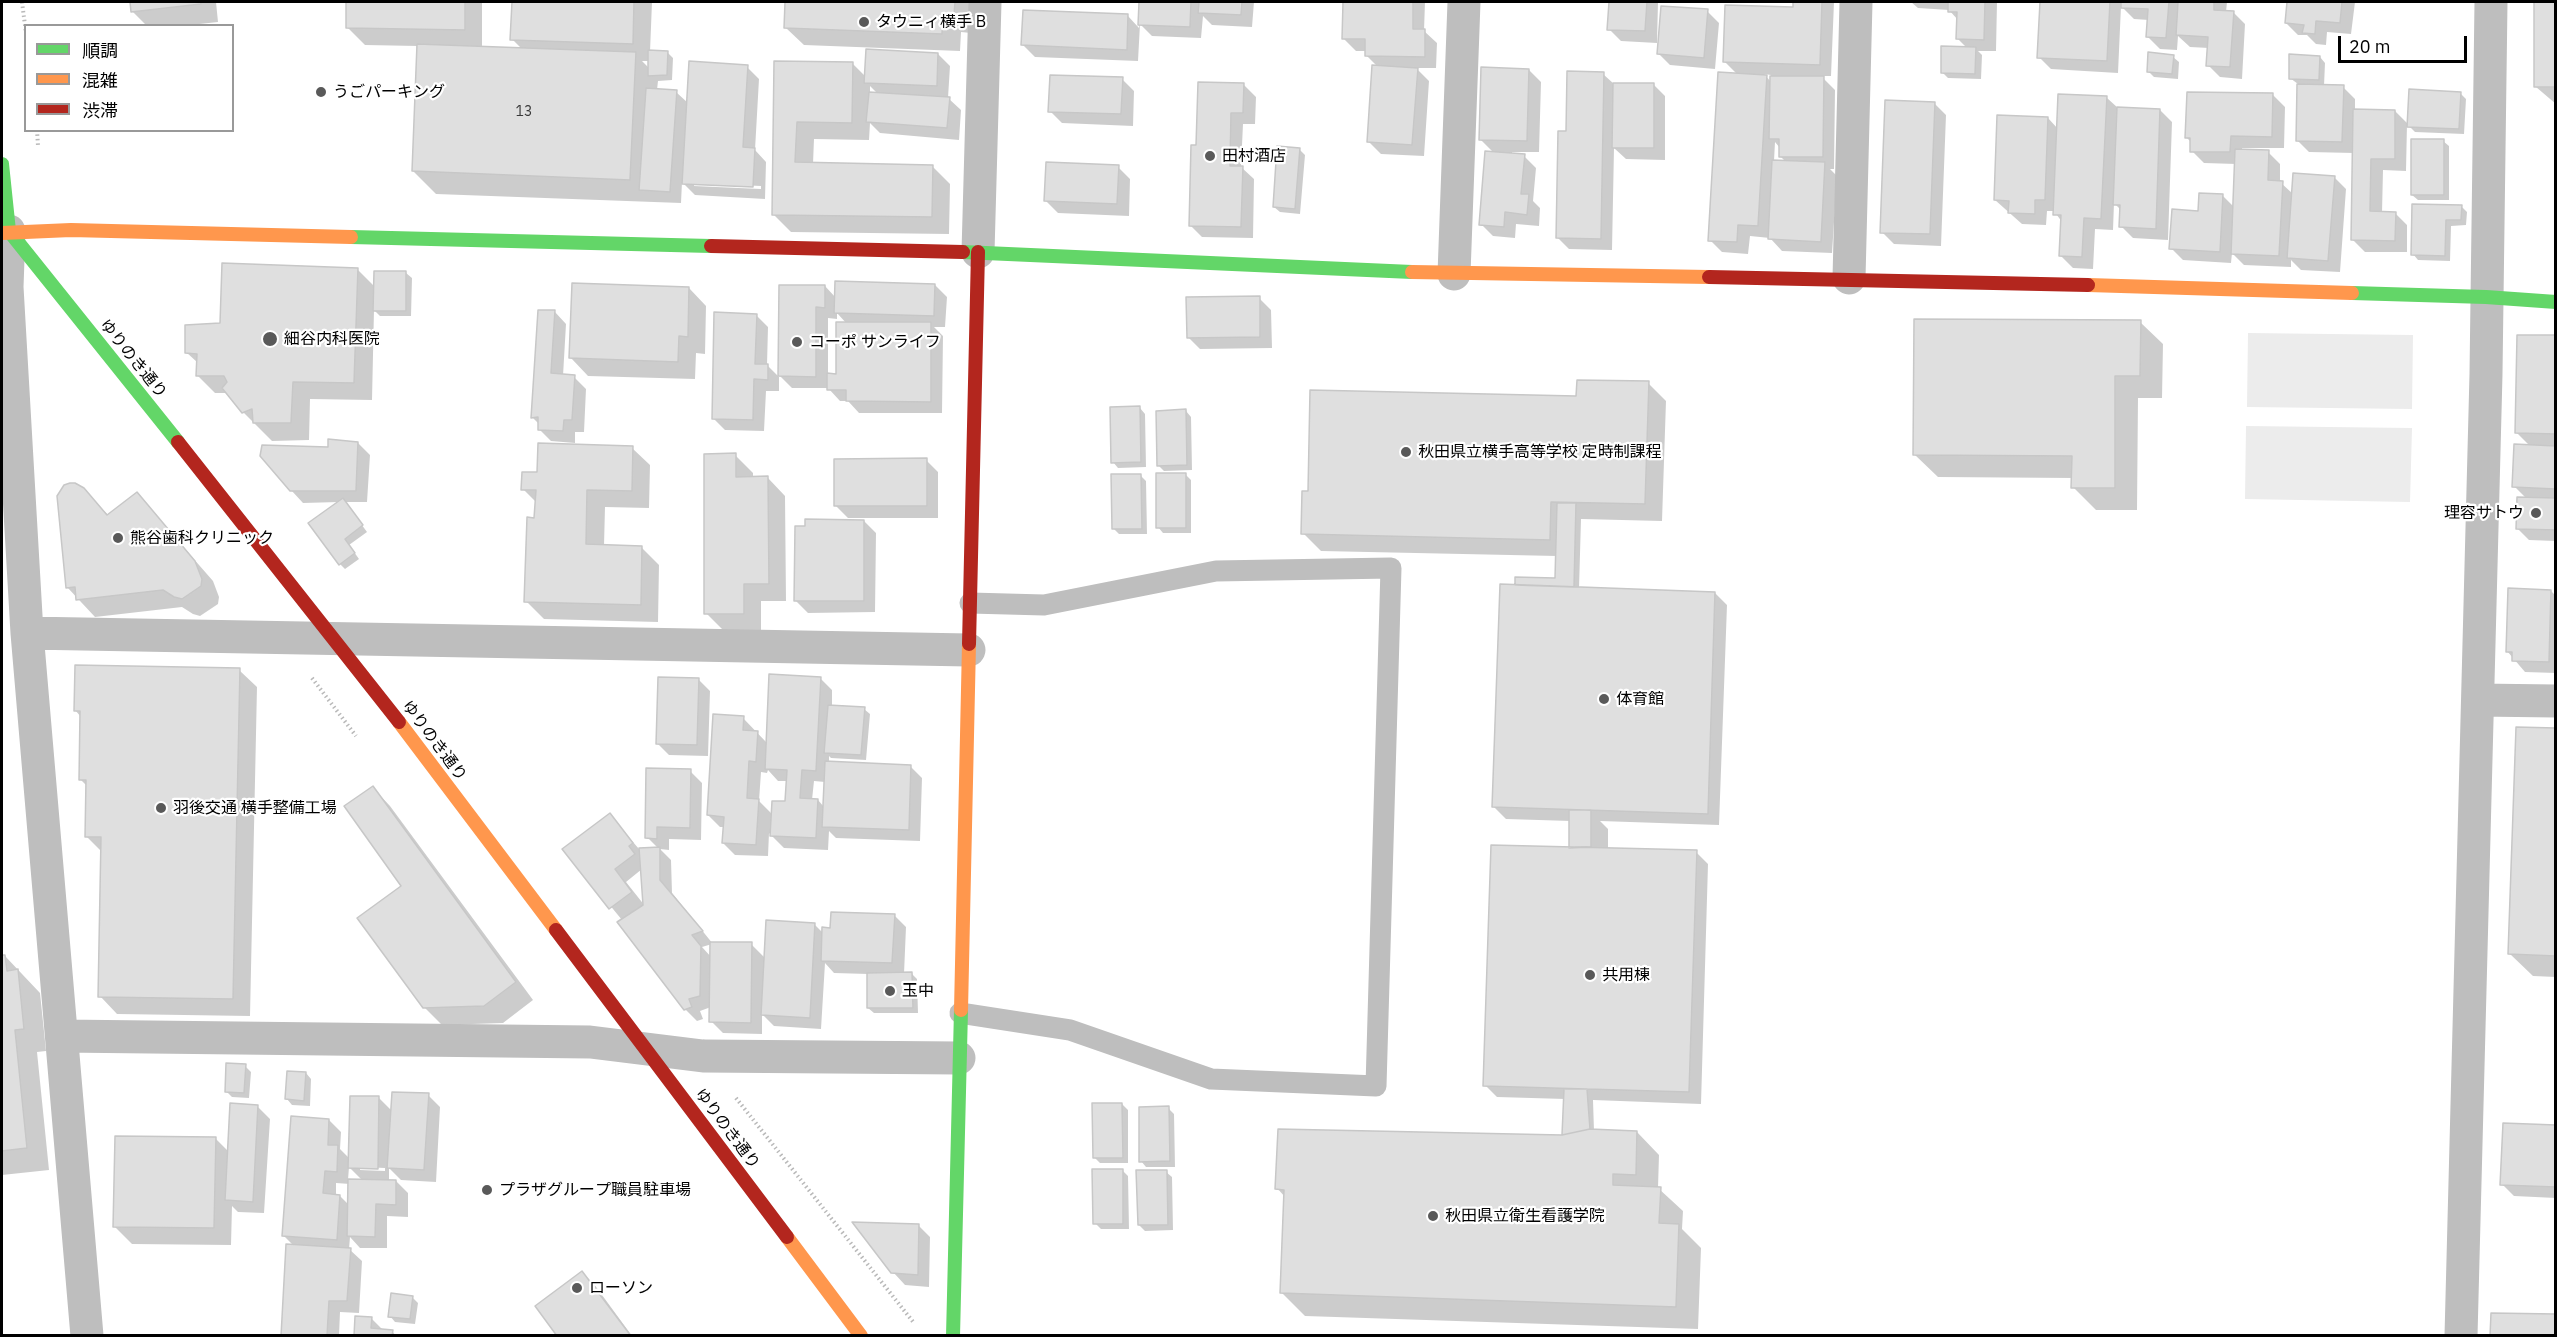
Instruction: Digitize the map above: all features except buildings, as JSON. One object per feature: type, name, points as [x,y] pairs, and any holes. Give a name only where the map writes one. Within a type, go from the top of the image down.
[{"type":"street","points":[[953,1335],[985,2]]},
{"type":"street","points":[[1454,274],[1464,2]]},
{"type":"street","points":[[1849,278],[1856,2]]},
{"type":"street","points":[[2461,1335],[2478,700],[2491,2]]},
{"type":"street","points":[[2,164],[27,633],[87,1335]]},
{"type":"street","points":[[5,232],[94,231],[978,252],[1454,274],[1849,278],[2486,297],[2556,302]]},
{"type":"street","name":"ゆりのき通り","points":[[5,232],[336,640],[648,1050],[861,1335]]},
{"type":"street","points":[[27,633],[969,650]]},
{"type":"street","points":[[2478,700],[2556,701]]},
{"type":"street","points":[[62,1036],[590,1042],[704,1056],[959,1058]]},
{"type":"lane","points":[[960,1013],[1070,1030],[1211,1079],[1376,1086],[1391,568],[1216,571],[1044,605],[970,603]]},
{"type":"path","points":[[22,2],[25,24]]},
{"type":"shaded area","points":[[2248,333],[2413,335],[2412,409],[2247,407]]},
{"type":"shaded area","points":[[2246,426],[2412,428],[2410,502],[2245,499]]},
{"type":"traffic: fast","points":[[2,164],[9,231],[178,442]]},
{"type":"traffic: fast","points":[[351,237],[711,246]]},
{"type":"traffic: fast","points":[[963,252],[1412,272]]},
{"type":"traffic: fast","points":[[2352,293],[2486,297],[2556,302]]},
{"type":"traffic: fast","points":[[953,1336],[961,1010]]},
{"type":"traffic: slow","points":[[2,233],[71,230],[351,237]]},
{"type":"traffic: slow","points":[[1412,272],[1709,277]]},
{"type":"traffic: slow","points":[[2088,285],[2352,293]]},
{"type":"traffic: slow","points":[[961,1010],[969,644]]},
{"type":"traffic: slow","points":[[399,722],[556,930]]},
{"type":"traffic: slow","points":[[787,1237],[861,1336]]},
{"type":"traffic: jam","points":[[711,246],[963,252]]},
{"type":"traffic: jam","points":[[969,644],[978,252]]},
{"type":"traffic: jam","points":[[1709,277],[2088,285]]},
{"type":"traffic: jam","points":[[178,442],[399,722]]},
{"type":"traffic: jam","points":[[556,930],[787,1237]]},
{"type":"place","name":"タウニィ横手 B","points":[[864,22]]},
{"type":"place","name":"うごパーキング","points":[[321,92]]},
{"type":"place","name":"田村酒店","points":[[1210,156]]},
{"type":"place","name":"細谷内科医院","points":[[270,339]]},
{"type":"place","name":"コーポ サンライフ","points":[[797,342]]},
{"type":"place","name":"秋田県立横手高等学校 定時制課程","points":[[1406,452]]},
{"type":"place","name":"理容サトウ","points":[[2536,513]]},
{"type":"place","name":"熊谷歯科クリニック","points":[[118,538]]},
{"type":"place","name":"体育館","points":[[1604,699]]},
{"type":"place","name":"羽後交通 横手整備工場","points":[[161,808]]},
{"type":"place","name":"共用棟","points":[[1590,975]]},
{"type":"place","name":"玉中","points":[[890,991]]},
{"type":"place","name":"プラザグループ職員駐車場","points":[[487,1190]]},
{"type":"place","name":"秋田県立衛生看護学院","points":[[1433,1216]]},
{"type":"place","name":"ローソン","points":[[577,1288]]}]
